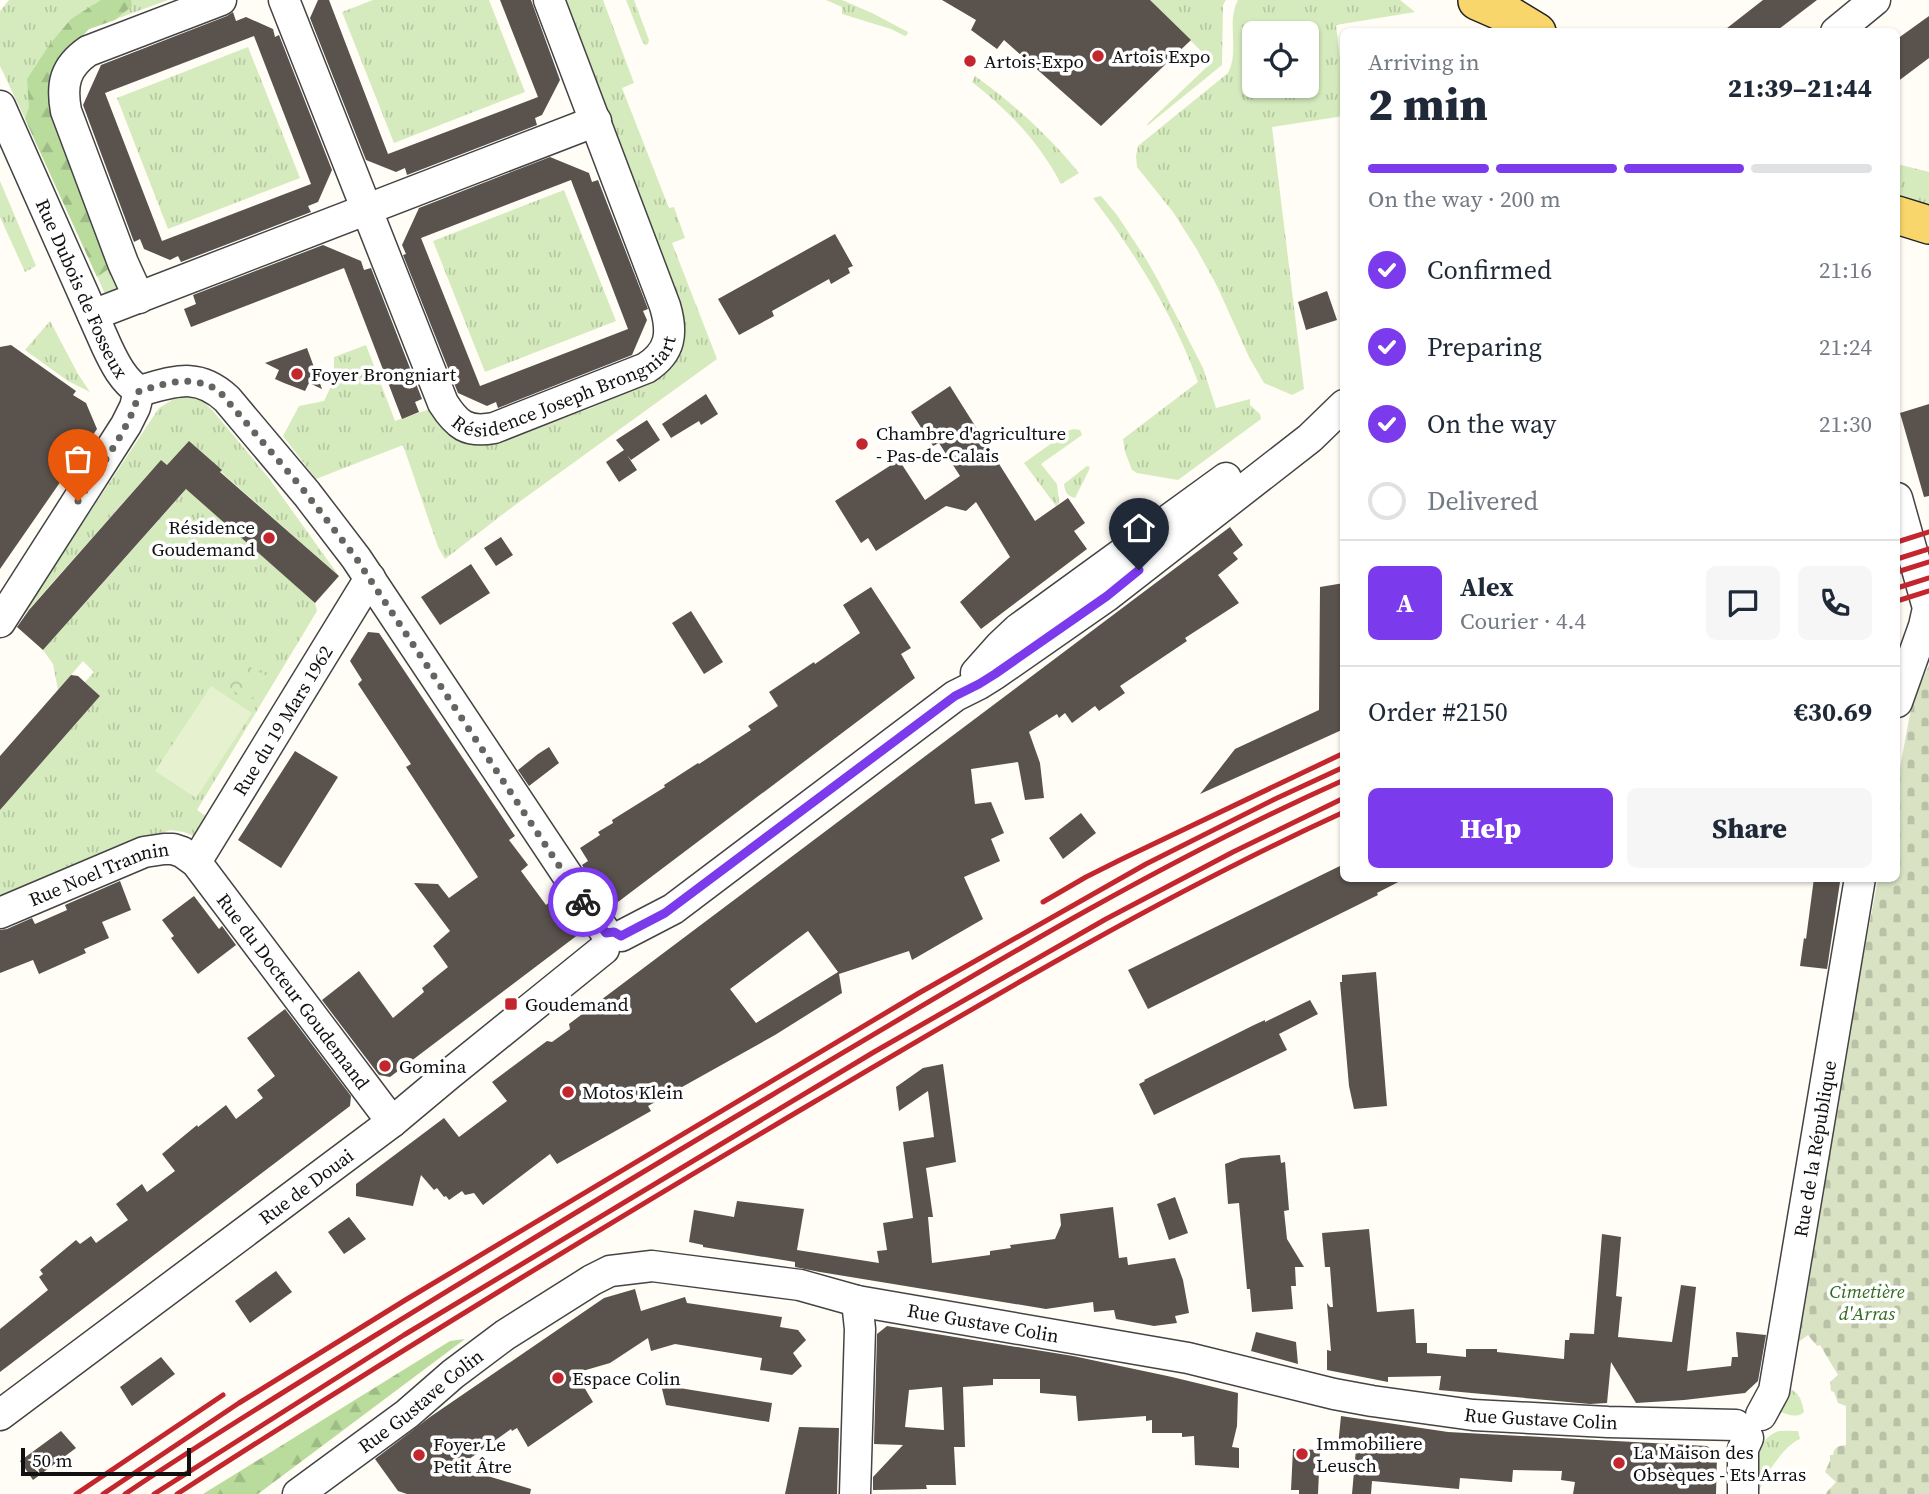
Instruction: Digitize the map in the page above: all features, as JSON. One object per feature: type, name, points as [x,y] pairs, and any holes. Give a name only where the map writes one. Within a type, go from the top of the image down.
[{"type":"main road","points":[[1476,1],[1512,28]]},
{"type":"main road","points":[[1476,1],[1509,15],[1530,28]]},
{"type":"street","points":[[139,298],[122,263],[66,111],[65,81],[73,63],[88,51],[221,0]]},
{"type":"street","name":"Résidence Joseph Brongniart","points":[[284,0],[439,393],[457,422],[474,430],[506,424],[646,368],[660,357],[669,339],[666,306],[550,0]]},
{"type":"street","points":[[1841,28],[1875,0]]},
{"type":"street","name":"Rue Dubois de Fosseux","points":[[0,106],[122,375],[139,391],[183,380],[212,386],[219,391],[307,494],[370,578],[610,940]]},
{"type":"street","points":[[93,315],[596,121]]},
{"type":"street","points":[[0,622],[126,425],[139,391]]},
{"type":"street","points":[[955,696],[1018,629],[1340,393]]},
{"type":"street","points":[[955,696],[995,674],[1107,596],[1310,438],[1340,409]]},
{"type":"street","points":[[1900,509],[1928,608],[1900,694]]},
{"type":"street","name":"Rue du 19 Mars 1962","points":[[196,862],[370,578]]},
{"type":"street","name":"Rue de Douai","points":[[0,1415],[392,1122],[610,940],[665,913],[686,899],[955,696]]},
{"type":"street","name":"Rue Noel Trannin","points":[[0,913],[144,852],[173,849],[196,862]]},
{"type":"street","name":"Rue du Docteur Goudemand","points":[[196,862],[392,1122]]},
{"type":"street","name":"Rue de la République","points":[[1743,1494],[1743,1449],[1748,1426],[1774,1391],[1859,882]]},
{"type":"street","name":"Rue Gustave Colin","points":[[298,1494],[407,1414],[453,1374],[505,1335],[610,1271],[652,1266],[800,1285],[857,1301],[1177,1356],[1372,1401],[1472,1415],[1748,1426]]},
{"type":"street","points":[[855,1494],[860,1329],[857,1301]]},
{"type":"green space","points":[[9,0],[168,0],[89,29],[76,42],[52,106],[57,133],[110,268],[120,286],[111,293],[105,294],[0,66],[0,11]]},
{"type":"green space","points":[[101,0],[131,0],[132,6],[115,20],[89,29],[76,42],[52,106],[57,133],[110,268],[97,277],[25,119],[29,107],[27,79],[50,44],[71,19]]},
{"type":"green space","points":[[373,0],[489,0],[525,92],[394,143],[342,12]]},
{"type":"green space","points":[[564,0],[603,0],[634,83],[622,88],[669,208],[674,207],[685,238],[672,243],[717,359],[445,559],[438,547],[403,445],[316,479],[283,436],[299,406],[324,401],[334,380],[334,357],[366,345],[395,421],[433,408],[503,437],[589,409],[663,376],[680,349],[678,299]]},
{"type":"green space","points":[[626,0],[634,0],[649,40],[648,44],[645,45],[642,41]]},
{"type":"green space","points":[[826,0],[842,0],[908,32],[907,35],[842,14],[842,7]]},
{"type":"green space","points":[[1150,0],[1226,0],[1223,5],[1222,65],[1147,126],[1212,62]]},
{"type":"green space","points":[[1238,0],[1400,0],[1415,12],[1336,25],[1340,60],[1340,117],[1272,127],[1304,389],[1292,395],[1264,383],[1196,248],[1173,212],[1137,167],[1138,146],[1228,73],[1233,55],[1233,27]]},
{"type":"green space","points":[[248,47],[300,178],[168,229],[117,98]]},
{"type":"green space","points":[[975,76],[1030,121],[1079,173],[1061,184],[1022,128],[972,82]]},
{"type":"green space","points":[[1900,165],[1929,172],[1929,210],[1900,205]]},
{"type":"green space","points":[[0,181],[36,266],[25,272],[0,217]]},
{"type":"green space","points":[[564,190],[616,321],[485,372],[433,241]]},
{"type":"green space","points":[[1101,196],[1117,215],[1159,282],[1203,368],[1216,408],[1250,399],[1250,405],[1260,414],[1261,419],[1178,480],[1132,470],[1123,439],[1198,382],[1178,333],[1153,286],[1093,198]]},
{"type":"green space","points":[[50,321],[90,392],[68,381],[25,350]]},
{"type":"green space","points":[[177,397],[197,399],[213,411],[268,477],[339,576],[189,441],[167,465],[161,460],[15,625],[159,408]]},
{"type":"green space","points":[[1074,429],[1080,430],[1082,435],[1041,464],[1057,484],[1059,503],[1056,506],[1024,463]]},
{"type":"green space","points":[[1087,466],[1090,467],[1089,470],[1075,498],[1070,496],[1064,484]]},
{"type":"green space","points":[[190,485],[197,498],[315,603],[317,611],[197,810],[210,819],[196,837],[170,830],[0,901],[0,810],[100,696],[85,682],[94,672],[83,661],[58,690],[53,664],[43,650]]},
{"type":"green space","name":"Cimetière d'Arras","points":[[1929,665],[1929,1494],[1827,1494],[1836,1482],[1825,1472],[1830,1455],[1833,1455],[1837,1447],[1846,1445],[1846,1406],[1838,1403],[1831,1391],[1830,1382],[1838,1375],[1820,1345],[1817,1346],[1808,1335],[1797,1343],[1877,882],[1900,882],[1900,768],[1912,703]]},
{"type":"green space","points":[[231,667],[250,667],[267,676],[253,699],[226,686]]},
{"type":"green space","points":[[211,686],[252,713],[196,798],[155,771]]},
{"type":"green space","points":[[465,1339],[258,1494],[203,1494],[450,1341]]},
{"type":"green space","points":[[1785,1385],[1800,1399],[1804,1412],[1801,1414],[1780,1412]]},
{"type":"green space","points":[[1798,1431],[1800,1439],[1787,1448],[1775,1463],[1758,1494],[1758,1460],[1763,1443],[1776,1432]]},
{"type":"building","points":[[318,0],[329,0],[388,154],[538,97],[500,0],[531,0],[560,80],[542,115],[535,118],[537,125],[407,175],[405,168],[396,172],[366,160],[310,18]]},
{"type":"building","name":"Artois Expo","points":[[942,0],[1150,0],[1191,40],[1101,126],[1004,40],[997,49],[971,30],[976,20]]},
{"type":"building","points":[[1763,0],[1817,0],[1780,28],[1727,28]]},
{"type":"building","points":[[233,12],[236,21],[246,17],[273,29],[275,37],[279,35],[332,170],[318,202],[308,206],[311,212],[181,262],[178,256],[170,260],[144,249],[140,239],[134,242],[83,105],[101,65]],"holes":[[[254,36],[311,184],[162,241],[105,93]]]},
{"type":"building","points":[[1929,16],[1929,58],[1900,80],[1900,37]]},
{"type":"building","points":[[550,157],[589,173],[592,182],[598,180],[648,309],[643,311],[647,320],[632,355],[498,408],[496,402],[487,406],[458,393],[403,255],[406,254],[402,245],[419,208]],"holes":[[[571,180],[628,329],[480,386],[421,238]]]},
{"type":"building","points":[[835,234],[853,266],[848,268],[850,273],[831,284],[829,279],[772,311],[774,316],[739,335],[718,299]]},
{"type":"building","points":[[323,245],[361,261],[364,270],[371,268],[422,399],[415,402],[419,412],[402,419],[344,268],[191,327],[184,309],[196,304],[193,295]]},
{"type":"building","points":[[1327,291],[1337,320],[1306,330],[1298,302]]},
{"type":"building","points":[[11,345],[76,391],[73,395],[86,403],[97,429],[0,569],[0,347]]},
{"type":"building","name":"Foyer Brongniart","points":[[307,348],[322,389],[309,383],[305,391],[275,379],[279,370],[265,363]]},
{"type":"building","points":[[950,386],[1035,521],[1068,498],[1085,523],[1074,531],[1087,549],[981,629],[960,602],[1010,557],[976,502],[966,511],[946,506],[876,551],[868,538],[861,543],[835,501],[899,460],[925,500],[960,476],[939,443],[933,446],[911,412]]},
{"type":"building","points":[[706,394],[718,414],[701,425],[699,421],[671,438],[662,424]]},
{"type":"building","points":[[1929,404],[1929,496],[1924,497],[1900,413]]},
{"type":"building","points":[[647,420],[660,440],[631,460],[627,455],[637,470],[619,482],[606,462],[624,450],[616,440]]},
{"type":"building","name":"Résidence Goudemand","points":[[189,441],[222,470],[220,472],[339,576],[315,603],[186,489],[43,650],[17,627],[161,460],[167,465]]},
{"type":"building","points":[[1230,527],[1243,545],[1233,553],[1238,559],[1218,575],[1239,603],[1185,638],[1187,641],[1120,686],[1125,693],[1099,711],[1095,706],[1072,723],[1065,713],[1059,718],[1057,714],[1029,732],[1040,763],[1044,798],[1025,800],[1018,762],[971,769],[975,804],[991,802],[1004,833],[991,839],[1000,861],[964,877],[983,919],[912,960],[909,951],[839,974],[842,993],[775,1035],[648,1106],[651,1111],[557,1164],[550,1154],[483,1205],[474,1193],[465,1195],[462,1191],[449,1200],[437,1188],[434,1190],[421,1175],[413,1206],[356,1196],[356,1184],[444,1118],[459,1137],[507,1101],[492,1082],[547,1041],[552,1042],[570,1029],[569,1024]],"holes":[[[808,931],[838,972],[756,1023],[730,989]]]},
{"type":"building","points":[[501,537],[513,555],[496,566],[484,548]]},
{"type":"building","points":[[471,564],[490,593],[440,625],[421,597]]},
{"type":"building","points":[[1340,584],[1340,731],[1200,794],[1235,749],[1319,710],[1320,587]]},
{"type":"building","points":[[871,587],[911,648],[901,654],[915,678],[610,908],[582,865],[588,861],[580,848],[600,835],[598,832],[613,823],[612,820],[751,730],[748,726],[778,706],[769,692],[860,633],[843,605]]},
{"type":"building","points":[[691,611],[723,662],[704,674],[672,623]]},
{"type":"building","points":[[368,632],[379,633],[515,836],[509,840],[528,865],[521,871],[546,905],[553,899],[579,934],[390,1077],[379,1075],[322,1000],[359,971],[393,1018],[424,992],[422,988],[448,967],[433,946],[450,931],[414,883],[438,884],[449,898],[478,877],[406,767],[411,764],[358,684],[362,680],[350,661]]},
{"type":"building","points":[[71,675],[78,676],[100,696],[0,810],[0,756]]},
{"type":"building","points":[[549,747],[559,763],[529,786],[518,770]]},
{"type":"building","points":[[295,751],[338,777],[281,868],[238,840]]},
{"type":"building","points":[[1081,813],[1096,833],[1063,859],[1049,838]]},
{"type":"building","points":[[1340,866],[1340,882],[1398,882],[1377,893],[1378,895],[1148,1009],[1128,970]]},
{"type":"building","points":[[120,881],[131,910],[102,922],[109,938],[84,949],[86,953],[39,974],[33,960],[0,973],[0,930],[32,918],[35,924],[67,910],[65,905]]},
{"type":"building","points":[[1813,882],[1840,882],[1827,969],[1800,966],[1804,938],[1806,939]]},
{"type":"building","points":[[194,896],[219,929],[222,926],[236,945],[198,974],[171,938],[174,936],[162,920]]},
{"type":"building","points":[[1376,972],[1387,1106],[1354,1109],[1349,1086],[1340,982],[1342,975]]},
{"type":"building","points":[[1310,1000],[1318,1014],[1279,1034],[1287,1050],[1154,1115],[1139,1084],[1144,1080]]},
{"type":"building","points":[[285,1009],[351,1096],[350,1106],[0,1372],[0,1329],[48,1290],[39,1277],[43,1274],[40,1270],[76,1240],[80,1244],[91,1236],[96,1243],[128,1220],[116,1204],[142,1184],[147,1192],[175,1171],[162,1154],[197,1125],[198,1127],[226,1105],[236,1119],[263,1098],[257,1090],[275,1076],[247,1038]]},
{"type":"building","points":[[943,1064],[956,1162],[926,1168],[933,1217],[928,1217],[932,1263],[990,1255],[990,1251],[1011,1248],[1010,1245],[1055,1239],[1061,1225],[1060,1214],[1113,1207],[1119,1258],[1127,1257],[1128,1265],[1175,1258],[1183,1280],[1189,1313],[1175,1316],[1177,1323],[1154,1326],[1116,1319],[1114,1310],[1094,1312],[1093,1302],[1046,1309],[820,1272],[795,1267],[795,1262],[703,1247],[689,1242],[694,1210],[734,1217],[737,1201],[804,1209],[797,1250],[879,1263],[877,1251],[887,1250],[883,1223],[913,1218],[903,1142],[934,1137],[928,1091],[899,1111],[896,1087],[923,1068]]},
{"type":"building","points":[[1280,1155],[1281,1163],[1285,1162],[1289,1210],[1284,1211],[1287,1239],[1304,1267],[1295,1267],[1296,1286],[1291,1286],[1293,1309],[1252,1312],[1250,1289],[1247,1289],[1239,1203],[1228,1204],[1225,1164],[1241,1158]]},
{"type":"building","points":[[1175,1197],[1188,1233],[1169,1240],[1157,1204]]},
{"type":"building","points":[[349,1217],[366,1239],[344,1254],[328,1232]]},
{"type":"building","points":[[1369,1229],[1377,1312],[1414,1309],[1416,1343],[1427,1343],[1427,1353],[1466,1357],[1466,1349],[1497,1349],[1497,1352],[1564,1359],[1565,1340],[1569,1340],[1570,1333],[1594,1334],[1602,1234],[1621,1237],[1616,1296],[1622,1297],[1618,1337],[1672,1342],[1681,1285],[1696,1287],[1687,1371],[1731,1366],[1732,1357],[1738,1357],[1736,1332],[1766,1335],[1758,1381],[1745,1393],[1636,1403],[1611,1362],[1607,1403],[1590,1404],[1439,1390],[1441,1376],[1388,1377],[1388,1382],[1327,1370],[1327,1350],[1331,1351],[1327,1303],[1333,1307],[1330,1267],[1325,1267],[1322,1233]]},
{"type":"building","points":[[276,1271],[292,1292],[250,1323],[235,1301]]},
{"type":"building","points":[[635,1289],[641,1311],[685,1297],[687,1303],[782,1317],[780,1327],[798,1330],[806,1340],[793,1353],[802,1366],[792,1375],[760,1370],[762,1358],[675,1344],[651,1351],[648,1338],[610,1363],[579,1372],[593,1374],[581,1382],[593,1402],[528,1447],[517,1428],[512,1431],[511,1429],[458,1467],[531,1489],[530,1494],[407,1494],[398,1491],[375,1459],[430,1417],[604,1298]]},
{"type":"building","points":[[887,1326],[1073,1356],[1238,1393],[1237,1426],[1232,1447],[1239,1448],[1239,1468],[1195,1465],[1194,1436],[1182,1437],[1182,1433],[1152,1433],[1152,1420],[1146,1421],[1146,1416],[1078,1421],[1076,1396],[1040,1393],[1040,1379],[993,1379],[993,1385],[963,1387],[965,1447],[954,1447],[956,1485],[926,1485],[927,1489],[873,1490],[873,1477],[903,1445],[874,1444],[877,1334]],"holes":[[[942,1387],[944,1430],[905,1427],[909,1390]]]},
{"type":"building","points":[[1256,1332],[1296,1342],[1298,1364],[1251,1351]]},
{"type":"building","points":[[161,1357],[175,1374],[132,1406],[120,1387]]},
{"type":"building","points":[[661,1385],[772,1403],[769,1422],[666,1405]]},
{"type":"building","points":[[1341,1416],[1448,1432],[1707,1446],[1717,1455],[1716,1494],[1573,1494],[1575,1482],[1561,1480],[1562,1471],[1513,1470],[1512,1482],[1460,1478],[1459,1489],[1372,1481],[1371,1494],[1352,1494],[1356,1449],[1338,1446]]},
{"type":"building","points":[[799,1427],[839,1428],[837,1494],[785,1494]]},
{"type":"building","points":[[61,1431],[76,1448],[33,1480],[20,1461]]},
{"type":"building","points":[[1293,1449],[1320,1450],[1318,1494],[1299,1494],[1299,1490],[1291,1490]]},
{"type":"railway","points":[[1900,541],[1929,532]]},
{"type":"railway","points":[[1900,558],[1929,549]]},
{"type":"railway","points":[[1900,571],[1929,562]]},
{"type":"railway","points":[[1900,587],[1929,578]]},
{"type":"railway","points":[[1900,600],[1929,591]]},
{"type":"railway","points":[[1043,902],[1122,859],[1340,755]]},
{"type":"railway","points":[[103,1494],[239,1403],[407,1299],[919,993],[1146,864],[1340,769]]},
{"type":"railway","points":[[125,1494],[247,1415],[521,1246],[983,970],[1197,851],[1340,782]]},
{"type":"railway","points":[[154,1494],[404,1335],[874,1052],[1106,919],[1233,852],[1340,800]]},
{"type":"railway","points":[[177,1494],[493,1295],[944,1025],[1208,878],[1340,814]]},
{"type":"railway","points":[[76,1494],[223,1395]]},
{"type":"way so far","points":[[78,501],[126,425],[139,391],[183,380],[201,382],[219,391],[302,488],[356,558],[583,902]]},
{"type":"place","name":"Artois Expo","points":[[1098,56]]},
{"type":"place","name":"Artois-Expo","points":[[970,61]]},
{"type":"place","name":"Foyer Brongniart","points":[[297,374]]},
{"type":"place","name":"Chambre d'agriculture - Pas-de-Calais","points":[[862,444]]},
{"type":"place","name":"Résidence Goudemand","points":[[269,538]]},
{"type":"place","name":"Goudemand","points":[[511,1004]]},
{"type":"place","name":"Gomina","points":[[385,1066]]},
{"type":"place","name":"Motos Klein","points":[[568,1092]]},
{"type":"place","name":"Espace Colin","points":[[558,1378]]},
{"type":"place","name":"Immobiliere Leusch","points":[[1302,1454]]},
{"type":"place","name":"Foyer Le Petit Âtre","points":[[419,1455]]},
{"type":"place","name":"La Maison des Obsèques - Ets Arras","points":[[1619,1463]]},
{"type":"route","points":[[583,902],[606,933],[617,932],[621,936],[665,913],[955,696],[995,674],[1107,596],[1139,570]]}]
